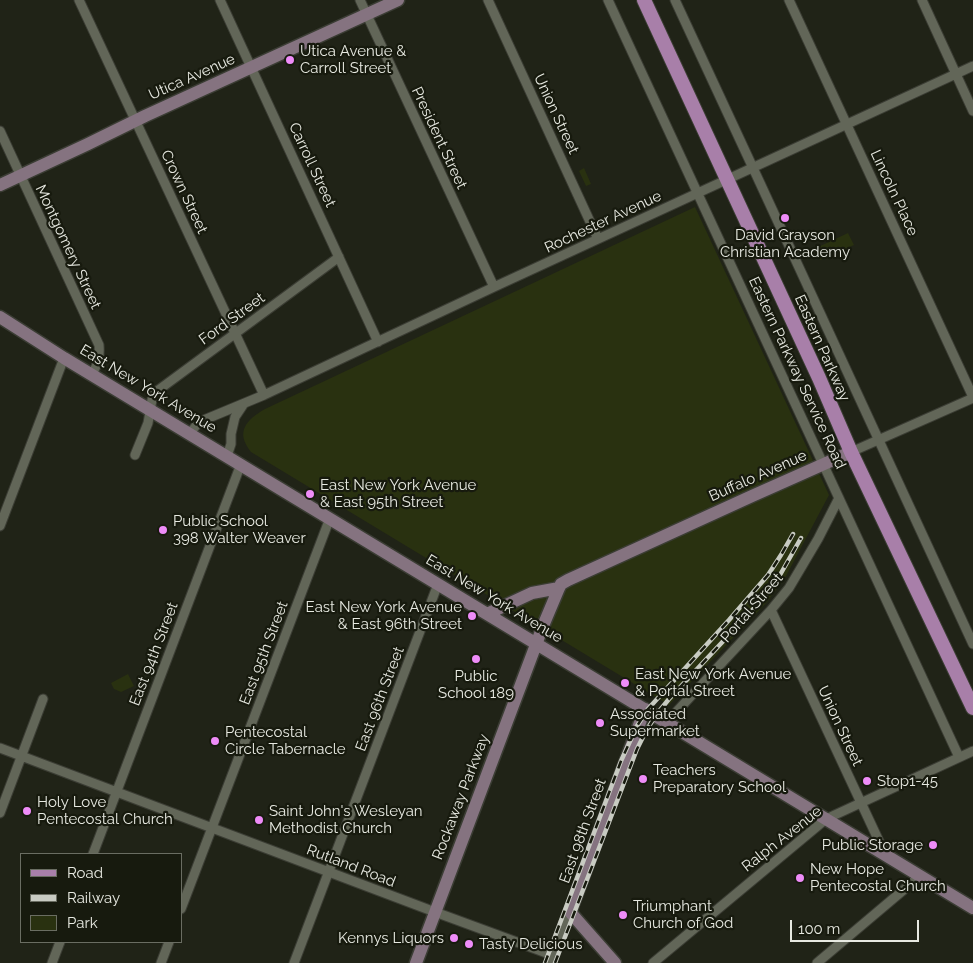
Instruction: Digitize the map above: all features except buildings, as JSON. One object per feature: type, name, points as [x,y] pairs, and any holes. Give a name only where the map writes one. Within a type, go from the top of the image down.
[{"type":"main road","name":"Utica Avenue","points":[[0,185],[135,120],[398,0]]},
{"type":"main road","name":"Eastern Parkway","points":[[644,0],[819,378],[851,452],[973,708]]},
{"type":"main road","name":"East New York Avenue","points":[[0,316],[64,358],[973,908]]},
{"type":"main road","name":"Buffalo Avenue","points":[[487,614],[532,593],[558,588],[564,582],[585,572],[851,452]]},
{"type":"main road","points":[[536,644],[558,588]]},
{"type":"main road","name":"Rockaway Parkway","points":[[416,963],[536,644]]},
{"type":"main road","name":"East 98th Street","points":[[570,912],[645,709]]},
{"type":"main road","points":[[570,912],[615,963]]},
{"type":"street","name":"Crown Street","points":[[79,0],[264,395]]},
{"type":"street","name":"Carroll Street","points":[[220,0],[378,342]]},
{"type":"street","name":"President Street","points":[[360,0],[494,287]]},
{"type":"street","name":"Union Street","points":[[488,0],[598,239]]},
{"type":"street","name":"Eastern Parkway Service Road","points":[[608,0],[960,757]]},
{"type":"street","points":[[675,0],[973,644]]},
{"type":"street","name":"Lincoln Place","points":[[789,0],[973,397]]},
{"type":"street","points":[[922,0],[973,110]]},
{"type":"street","name":"Rochester Avenue","points":[[190,433],[199,422],[245,404],[973,66]]},
{"type":"street","name":"Montgomery Street","points":[[0,131],[99,345],[100,355],[92,374]]},
{"type":"street","name":"Ford Street","points":[[134,455],[148,423],[153,394],[339,257]]},
{"type":"street","points":[[0,526],[64,358]]},
{"type":"street","name":"Buffalo Avenue","points":[[851,452],[973,397]]},
{"type":"street","points":[[227,456],[231,444],[235,417],[245,404]]},
{"type":"street","name":"East 94th Street","points":[[93,853],[241,464]]},
{"type":"street","name":"Portal Street","points":[[666,723],[771,610],[788,588],[806,561],[839,498]]},
{"type":"street","name":"East 95th Street","points":[[182,906],[330,518]]},
{"type":"street","name":"East 96th Street","points":[[294,963],[438,584]]},
{"type":"street","name":"Union Street","points":[[771,610],[885,854]]},
{"type":"street","points":[[0,813],[43,699]]},
{"type":"street","name":"Rutland Road","points":[[0,748],[435,912],[551,959]]},
{"type":"street","name":"Ralph Avenue","points":[[652,963],[826,819],[973,751]]},
{"type":"street","points":[[817,963],[920,876]]},
{"type":"street","name":"East 98th Street","points":[[551,959],[570,912]]},
{"type":"street","points":[[52,963],[60,943]]},
{"type":"street","points":[[161,963],[169,943]]},
{"type":"green space","points":[[584,168],[591,184],[586,186],[579,171]]},
{"type":"green space","points":[[695,207],[829,495],[786,576],[767,602],[669,705],[251,452],[246,445],[243,433],[245,427],[248,422],[265,409]]},
{"type":"green space","points":[[848,233],[854,245],[820,260],[814,249]]},
{"type":"green space","points":[[128,674],[134,686],[121,692],[114,689],[111,683]]},
{"type":"railway","points":[[545,963],[621,761],[637,726],[648,709],[768,575],[793,534]]},
{"type":"railway","points":[[555,963],[637,749],[646,731],[669,699],[757,605],[776,582],[801,538]]},
{"type":"place","name":"Utica Avenue & Carroll Street","points":[[290,60]]},
{"type":"place","name":"David Grayson Christian Academy","points":[[785,218]]},
{"type":"place","name":"East New York Avenue & East 95th Street","points":[[310,494]]},
{"type":"place","name":"Public School 398 Walter Weaver","points":[[163,530]]},
{"type":"place","name":"East New York Avenue & East 96th Street","points":[[472,616]]},
{"type":"place","name":"Public School 189","points":[[476,659]]},
{"type":"place","name":"East New York Avenue & Portal Street","points":[[625,683]]},
{"type":"place","name":"Associated Supermarket","points":[[600,723]]},
{"type":"place","name":"Pentecostal Circle Tabernacle","points":[[215,741]]},
{"type":"place","name":"Teachers Preparatory School","points":[[643,779]]},
{"type":"place","name":"Stop1-45","points":[[867,781]]},
{"type":"place","name":"Holy Love Pentecostal Church","points":[[27,811]]},
{"type":"place","name":"Saint John's Wesleyan Methodist Church","points":[[259,820]]},
{"type":"place","name":"Public Storage","points":[[933,845]]},
{"type":"place","name":"New Hope Pentecostal Church","points":[[800,878]]},
{"type":"place","name":"Triumphant Church of God","points":[[623,915]]},
{"type":"place","name":"Kennys Liquors","points":[[454,938]]},
{"type":"place","name":"Tasty Delicious","points":[[469,944]]}]
